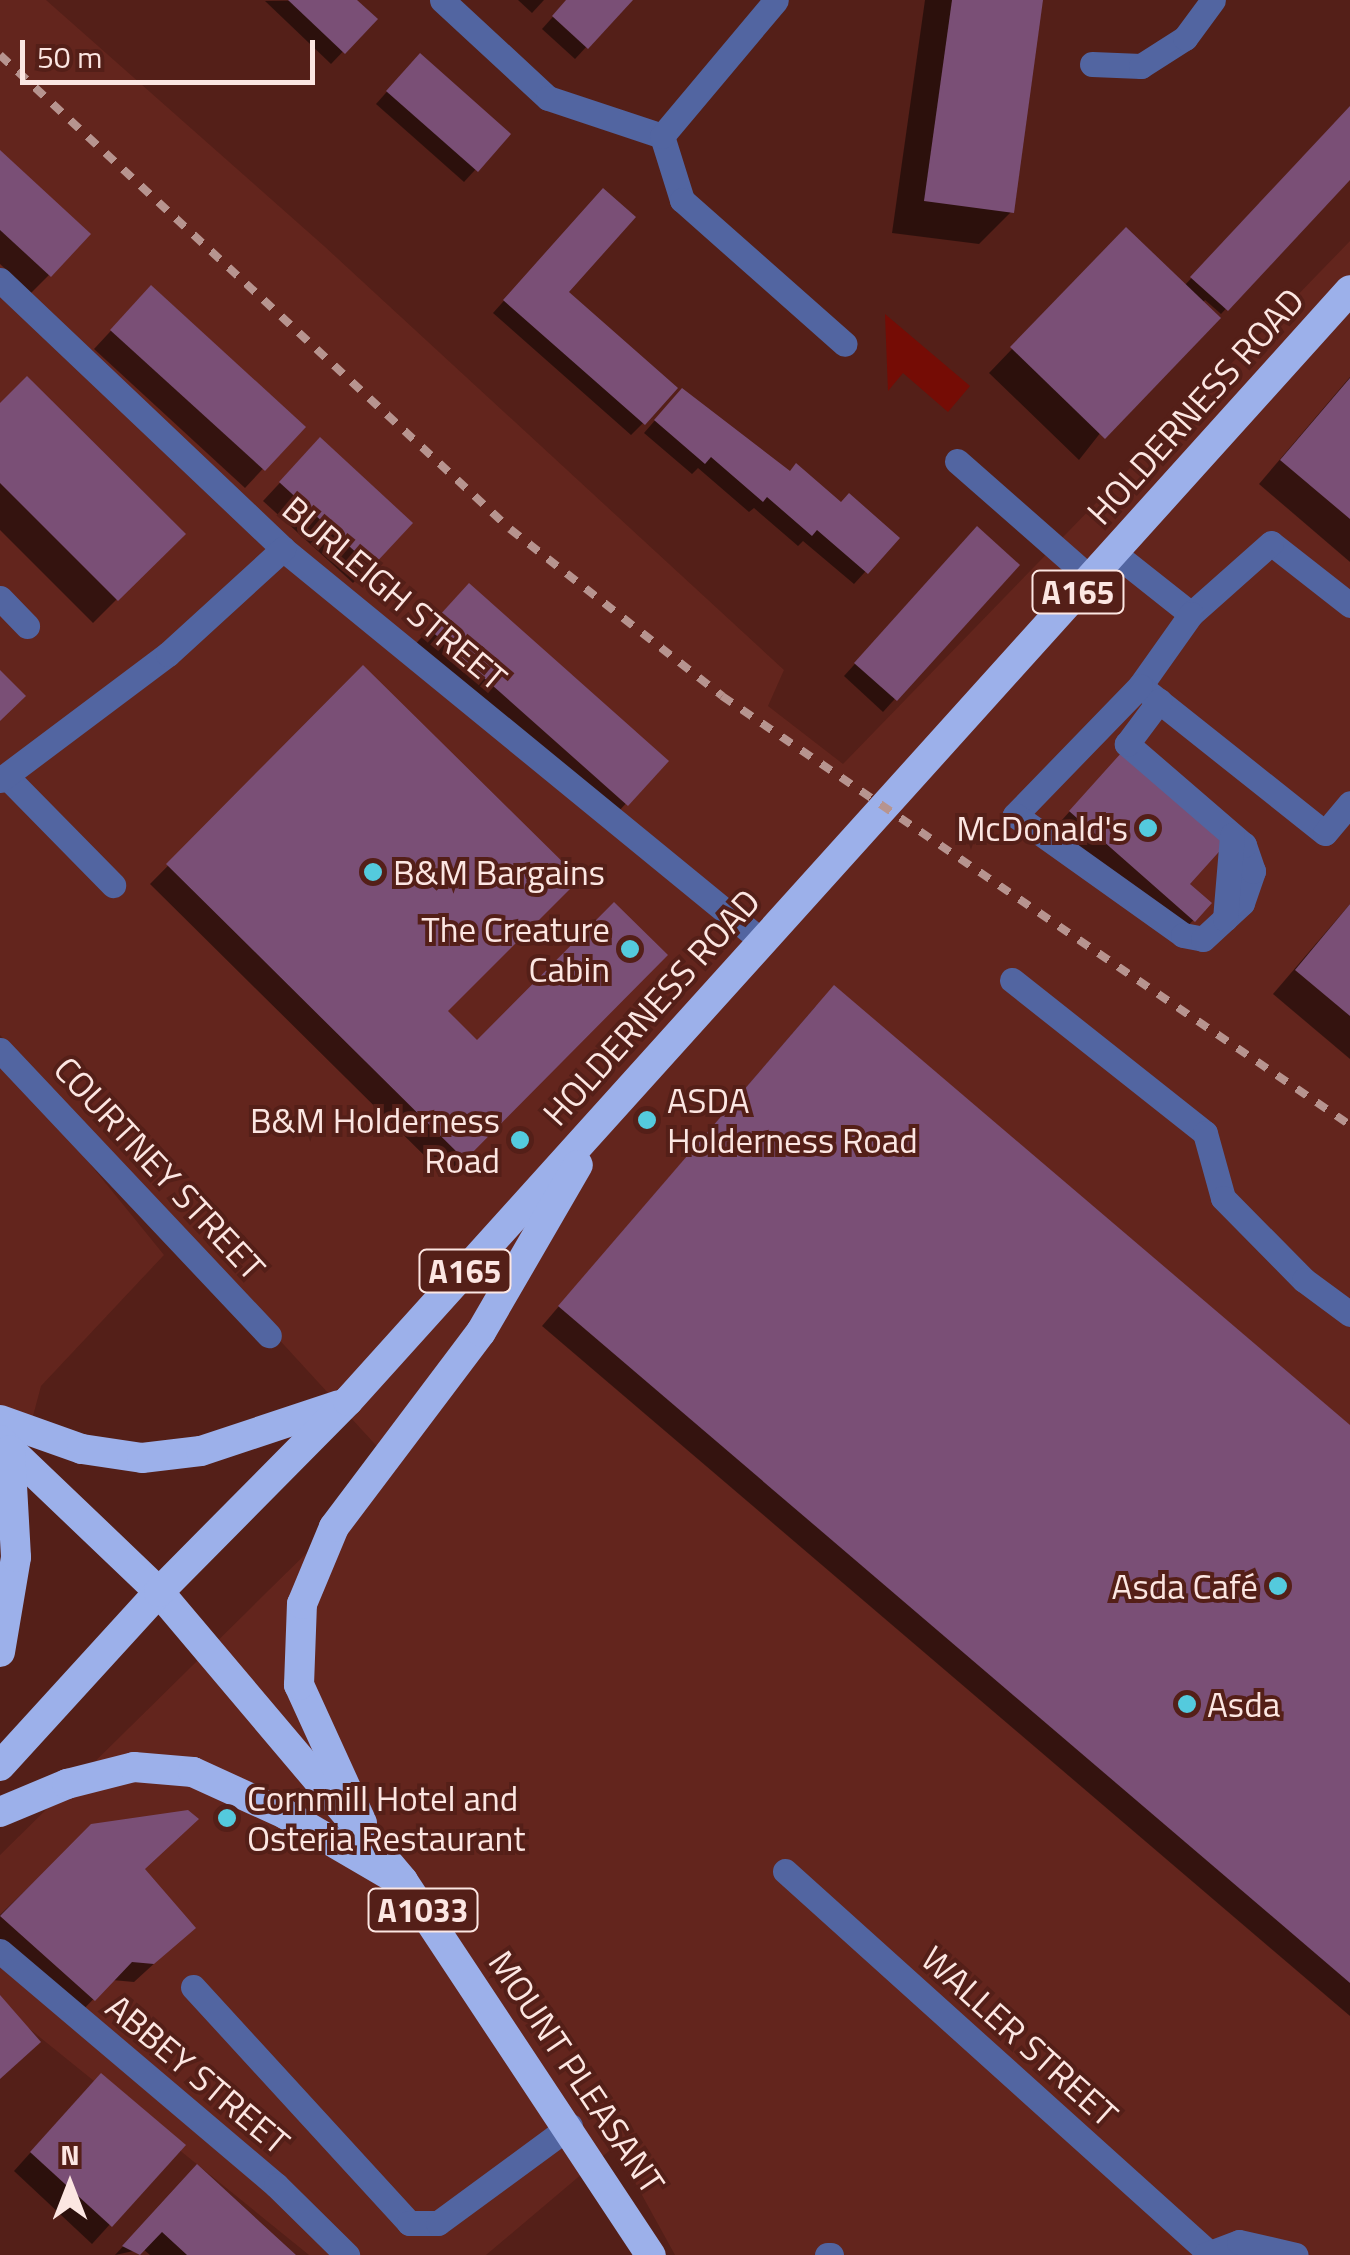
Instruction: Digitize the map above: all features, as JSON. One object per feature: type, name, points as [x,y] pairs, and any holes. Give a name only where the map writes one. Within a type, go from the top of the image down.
[{"type":"highway","name":"HOLDERNESS ROAD","points":[[0,1766],[159,1592],[348,1402],[1350,290]]},
{"type":"highway","points":[[371,1845],[298,1684],[302,1604],[334,1527],[481,1332],[609,1110]]},
{"type":"highway","points":[[0,1420],[82,1449],[142,1458],[202,1451],[348,1402]]},
{"type":"highway","points":[[0,1652],[16,1558],[5,1445]]},
{"type":"highway","name":"MOUNT PLEASANT","points":[[5,1445],[159,1592],[403,1881],[570,2126],[651,2255]]},
{"type":"highway","points":[[0,1812],[67,1784],[134,1767],[193,1772],[403,1881]]},
{"type":"street","points":[[442,0],[548,98],[662,136]]},
{"type":"street","points":[[662,136],[776,0]]},
{"type":"street","points":[[1092,64],[1141,66],[1185,38],[1213,0]]},
{"type":"street","points":[[662,136],[682,200],[845,344]]},
{"type":"street","name":"BURLEIGH STREET","points":[[0,280],[284,549],[762,941]]},
{"type":"street","points":[[958,461],[1090,578]]},
{"type":"street","points":[[1149,694],[1014,816],[1183,935],[1203,939],[1225,919],[1232,835],[1127,744],[1149,694],[1191,614],[1271,543],[1350,605]]},
{"type":"street","points":[[112,885],[3,778],[168,654],[284,549]]},
{"type":"street","points":[[1114,553],[1191,614]]},
{"type":"street","points":[[0,598],[28,626]]},
{"type":"street","points":[[1149,694],[1325,833],[1350,803]]},
{"type":"street","points":[[1012,980],[1205,1133],[1223,1198],[1304,1280],[1350,1314]]},
{"type":"street","name":"COURTNEY STREET","points":[[2,1056],[269,1334]]},
{"type":"street","name":"WALLER STREET","points":[[785,1872],[1206,2254]]},
{"type":"street","name":"ABBEY STREET","points":[[0,1951],[276,2185],[347,2255]]},
{"type":"street","points":[[192,1988],[409,2223],[438,2223],[570,2126]]},
{"type":"street","points":[[1206,2254],[1239,2242],[1296,2255]]},
{"type":"shaded area","points":[[0,0],[46,0],[324,246],[784,670],[768,706],[843,764],[1350,241],[1350,2255],[675,2255],[615,2146],[486,2255],[309,2255],[0,2005],[0,1855],[395,1466],[0,1035]]},
{"type":"shaded area","points":[[885,314],[970,386],[948,412],[903,373],[888,391]]},
{"type":"shaded area","points":[[0,1053],[164,1255],[41,1386],[0,1540]]},
{"type":"building","points":[[288,0],[357,0],[378,19],[345,54]]},
{"type":"building","points":[[566,0],[633,0],[588,49],[552,16]]},
{"type":"building","points":[[952,0],[1043,0],[1014,213],[924,201]]},
{"type":"building","points":[[420,53],[511,134],[478,172],[386,91]]},
{"type":"building","points":[[1350,106],[1350,180],[1228,311],[1190,277]]},
{"type":"building","points":[[0,150],[91,234],[51,277],[0,230]]},
{"type":"building","points":[[603,188],[636,217],[569,292],[678,388],[645,425],[503,300]]},
{"type":"building","points":[[1126,227],[1221,318],[1105,439],[1010,347]]},
{"type":"building","points":[[151,285],[306,427],[265,471],[110,330]]},
{"type":"building","points":[[27,376],[186,534],[118,601],[0,483],[0,403]]},
{"type":"building","points":[[1350,378],[1350,519],[1280,460]]},
{"type":"building","points":[[682,388],[790,471],[796,463],[841,502],[849,493],[900,538],[868,574],[817,530],[812,536],[767,497],[763,502],[711,457],[705,464],[654,420]]},
{"type":"building","points":[[320,437],[413,523],[372,567],[279,482]]},
{"type":"building","points":[[977,526],[1020,565],[897,701],[854,663]]},
{"type":"building","points":[[469,583],[669,761],[628,806],[428,628]]},
{"type":"building","name":"B&M Bargains","points":[[363,665],[580,879],[448,1011],[477,1040],[614,902],[668,955],[465,1160],[166,864]]},
{"type":"building","points":[[0,670],[26,696],[0,721]]},
{"type":"building","name":"McDonald's","points":[[1122,752],[1226,844],[1190,884],[1212,903],[1195,922],[1069,811]]},
{"type":"building","points":[[1350,904],[1350,1016],[1295,970]]},
{"type":"building","name":"Asda","points":[[834,985],[1350,1425],[1350,1983],[558,1306]]},
{"type":"building","points":[[188,1810],[199,1819],[145,1869],[196,1928],[154,1964],[132,1962],[95,2001],[0,1916],[91,1824]]},
{"type":"building","points":[[0,1995],[41,2042],[0,2079]]},
{"type":"building","points":[[101,2073],[186,2145],[112,2227],[30,2152]]},
{"type":"building","points":[[197,2164],[296,2255],[187,2255],[162,2232],[140,2255],[122,2246]]},
{"type":"railway","points":[[0,55],[510,529],[722,696],[1350,1125]]},
{"type":"place","name":"McDonald's","points":[[1148,828]]},
{"type":"place","name":"B&M Bargains","points":[[373,872]]},
{"type":"place","name":"The Creature Cabin","points":[[630,949]]},
{"type":"place","name":"ASDA Holderness Road","points":[[647,1120]]},
{"type":"place","name":"B&M Holderness Road","points":[[520,1140]]},
{"type":"place","name":"Asda Café","points":[[1278,1586]]},
{"type":"place","name":"Asda","points":[[1187,1704]]},
{"type":"place","name":"Cornmill Hotel and Osteria Restaurant","points":[[227,1818]]}]
